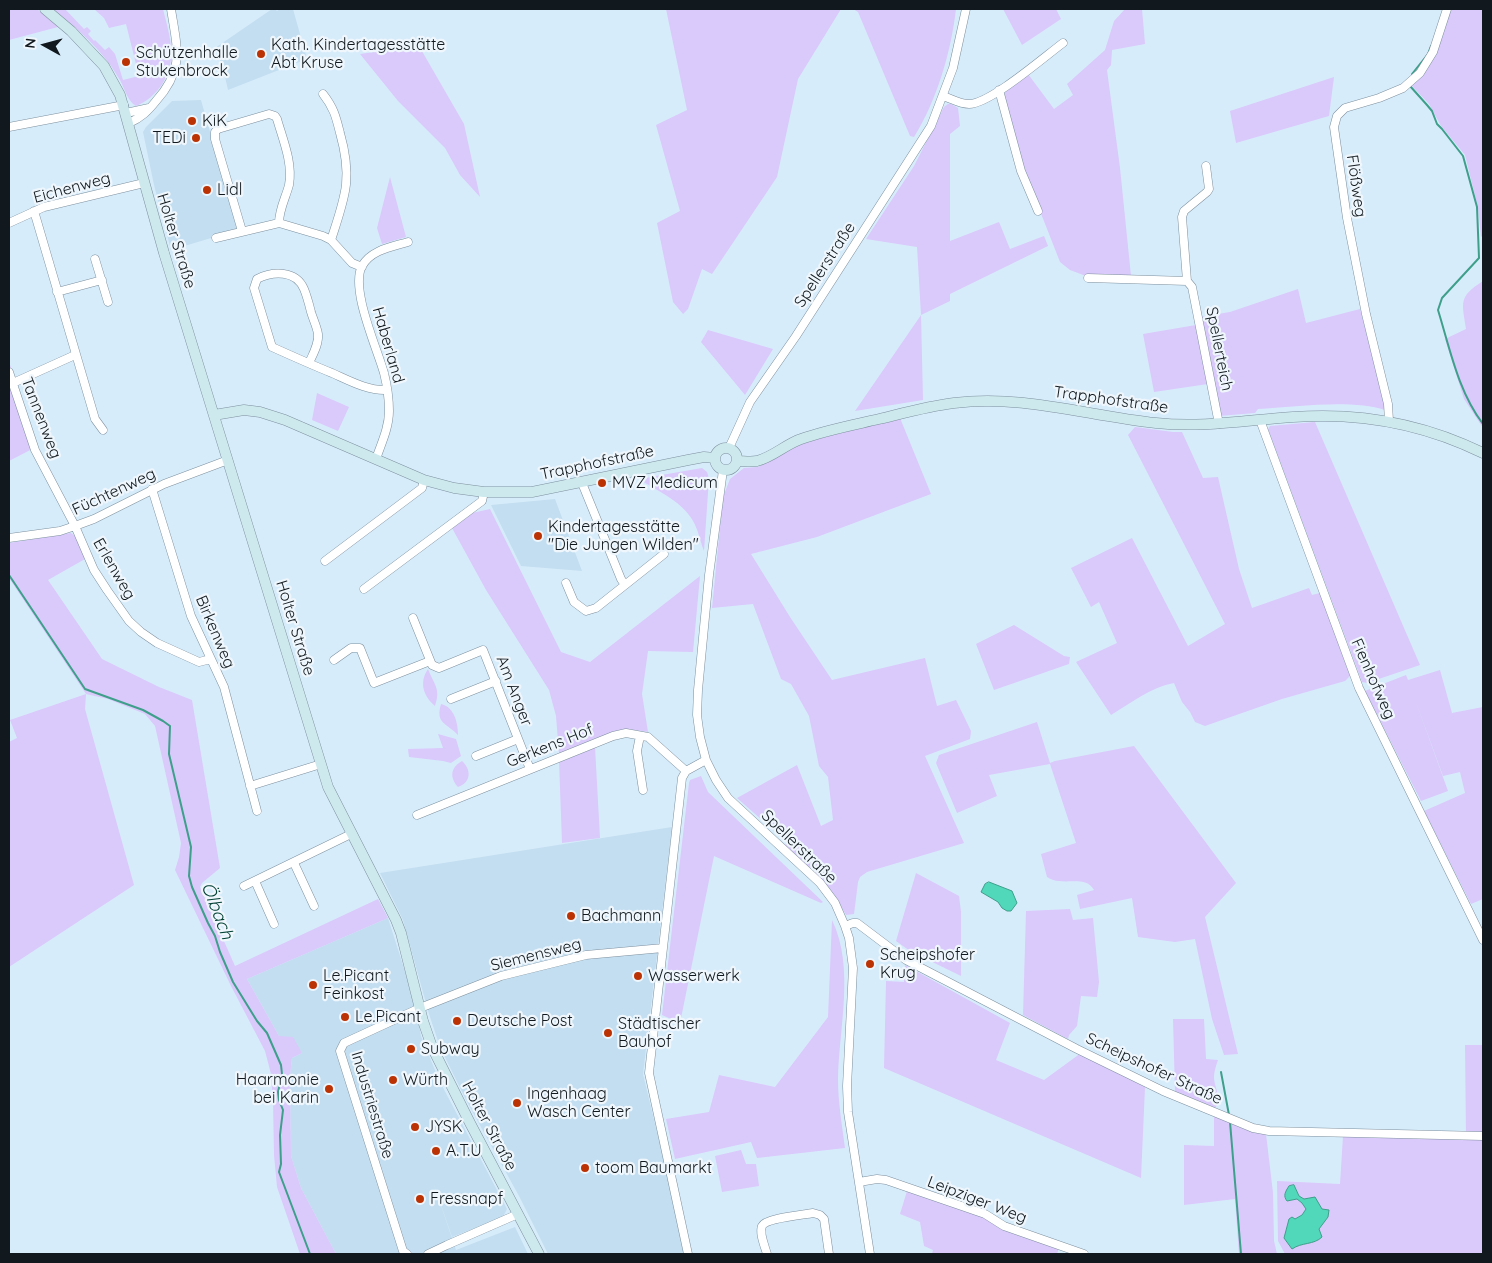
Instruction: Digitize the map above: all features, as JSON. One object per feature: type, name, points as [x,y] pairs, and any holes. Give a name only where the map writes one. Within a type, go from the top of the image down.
[{"type":"street","name":"Holter Straße","points":[[45,9],[71,31],[104,66],[115,84],[126,114],[144,184],[328,787],[396,920],[428,1035],[441,1066],[539,1254]]},
{"type":"street","points":[[9,127],[117,108],[126,114],[142,117],[167,88],[176,68],[178,58],[170,9]]},
{"type":"street","name":"Spellerstraße","points":[[729,448],[750,402],[796,336],[931,126],[953,68],[966,9]]},
{"type":"street","name":"Flößweg","points":[[1390,421],[1388,404],[1366,314],[1347,218],[1334,126],[1337,116],[1345,108],[1379,98],[1403,88],[1420,72],[1433,52],[1447,9]]},
{"type":"street","points":[[943,96],[960,103],[970,104],[984,100],[1063,43]]},
{"type":"street","points":[[1000,90],[1021,171],[1038,211]]},
{"type":"street","points":[[323,94],[333,108],[348,170],[344,199],[331,240]]},
{"type":"street","points":[[242,231],[215,139],[215,132],[218,129],[269,114],[277,119],[290,168],[288,185],[279,216],[280,223]]},
{"type":"street","name":"Spellerteich","points":[[1206,166],[1207,192],[1184,211],[1182,215],[1187,281],[1192,287],[1219,424]]},
{"type":"street","name":"Eichenweg","points":[[9,223],[44,207],[144,184]]},
{"type":"street","points":[[34,211],[95,419],[103,430]]},
{"type":"street","points":[[216,238],[280,223],[331,240],[352,262],[362,267],[376,252],[408,242]]},
{"type":"street","points":[[95,259],[108,302]]},
{"type":"street","name":"Haberland","points":[[362,267],[358,279],[358,289],[384,374],[389,411],[387,425],[376,459]]},
{"type":"street","points":[[309,363],[317,344],[318,334],[304,289],[299,281],[281,273],[257,279],[254,288],[272,347],[361,386],[387,390]]},
{"type":"street","points":[[1088,278],[1187,281]]},
{"type":"street","points":[[57,292],[102,280]]},
{"type":"street","points":[[13,383],[75,355]]},
{"type":"street","name":"Tannenweg","points":[[9,372],[35,450],[75,526]]},
{"type":"street","name":"Trapphofstraße","points":[[738,461],[756,461],[773,454],[799,439],[832,429],[954,403],[990,400],[1028,403],[1156,423],[1219,424],[1324,415],[1353,416],[1390,421],[1444,436],[1483,453]]},
{"type":"street","name":"Trapphofstraße","points":[[214,415],[244,410],[260,412],[285,420],[424,480],[454,488],[484,492],[532,492],[704,457],[715,458]]},
{"type":"street","name":"Fienhofweg","points":[[1260,420],[1359,688],[1420,808],[1483,940]]},
{"type":"street","points":[[723,448],[729,448],[737,455],[738,461],[735,467],[730,470],[723,470],[716,463],[715,458],[723,448]]},
{"type":"street","name":"Füchtenweg","points":[[9,538],[75,526],[94,519],[152,489],[228,460]]},
{"type":"street","name":"Spellerstraße","points":[[723,470],[698,690],[697,715],[700,737],[706,760],[728,798],[820,883],[834,903],[849,938],[853,968],[848,1112],[870,1254]]},
{"type":"street","points":[[325,561],[422,488],[424,480]]},
{"type":"street","points":[[582,482],[625,585]]},
{"type":"street","name":"Birkenweg","points":[[152,489],[191,616],[224,687],[257,811]]},
{"type":"street","points":[[364,589],[482,501],[484,492]]},
{"type":"street","name":"Erlenweg","points":[[75,526],[94,570],[129,621],[157,643],[199,662],[212,660]]},
{"type":"street","points":[[566,583],[574,602],[586,611],[596,608],[664,554]]},
{"type":"street","points":[[334,660],[352,648],[360,648],[374,683],[430,661],[413,618]]},
{"type":"street","name":"Am Anger","points":[[430,661],[432,665],[439,668],[483,650],[530,769]]},
{"type":"street","points":[[450,699],[496,681]]},
{"type":"street","name":"Gerkens Hof","points":[[417,814],[613,736],[626,733],[640,736]]},
{"type":"street","points":[[642,790],[637,751],[640,736],[648,738],[686,771]]},
{"type":"street","points":[[476,756],[518,739]]},
{"type":"street","points":[[688,1254],[649,1073],[682,778],[686,771],[706,760]]},
{"type":"street","points":[[250,786],[321,764]]},
{"type":"street","points":[[244,886],[352,834]]},
{"type":"street","points":[[294,863],[314,906]]},
{"type":"street","points":[[255,881],[274,924]]},
{"type":"street","name":"Scheipshofer Straße","points":[[845,926],[853,923],[858,924],[906,960],[1077,1049],[1163,1091],[1253,1128],[1269,1131],[1483,1136]]},
{"type":"street","name":"Siemensweg","points":[[420,1008],[501,976],[586,955],[663,948]]},
{"type":"street","name":"Industriestraße","points":[[407,1254],[403,1250],[340,1051],[344,1043],[420,1008]]},
{"type":"street","name":"Leipziger Weg","points":[[859,1182],[878,1179],[886,1180],[985,1214],[1004,1226],[1084,1254]]},
{"type":"street","points":[[766,1254],[762,1232],[764,1223],[771,1220],[813,1213],[820,1215],[824,1220],[830,1254]]},
{"type":"street","points":[[428,1254],[518,1214]]},
{"type":"shaded area","points":[[9,9],[37,9],[58,27],[9,40]]},
{"type":"shaded area","points":[[53,9],[65,9],[84,29],[87,27],[91,31],[88,34],[94,41],[105,50],[109,47],[115,54],[123,80],[139,76],[126,24],[109,28],[104,18],[94,9],[163,9],[170,40],[171,60],[166,76],[157,91],[136,106],[128,97],[112,67],[104,57]]},
{"type":"shaded area","name":"Kath. Kindertagesstätte Abt Kruse","points":[[272,9],[277,11],[280,9],[293,9],[307,59],[228,90],[223,68],[215,48]]},
{"type":"shaded area","points":[[666,9],[841,9],[798,79],[777,177],[712,274],[702,269],[688,309],[683,314],[673,302],[657,223],[680,211],[656,125],[687,110]]},
{"type":"shaded area","points":[[853,9],[956,9],[951,42],[942,75],[930,107],[914,137],[910,136],[858,12]]},
{"type":"shaded area","points":[[1003,9],[1056,9],[1061,19],[1022,45]]},
{"type":"shaded area","points":[[1125,9],[1142,9],[1145,44],[1112,50],[1111,65],[1107,70],[1120,168],[1131,276],[1086,276],[1070,270],[1060,262],[1022,165],[1004,93],[1028,74],[1054,109],[1073,95],[1067,84],[1105,50],[1114,21]]},
{"type":"shaded area","points":[[1450,9],[1483,9],[1483,235],[1481,237],[1478,208],[1465,155],[1441,126],[1429,104],[1412,86],[1421,74]]},
{"type":"shaded area","points":[[419,46],[464,124],[480,197],[460,175],[445,148],[398,101],[360,54]]},
{"type":"shaded area","points":[[1334,77],[1329,116],[1236,143],[1230,111]]},
{"type":"shaded area","points":[[201,100],[238,230],[171,250],[154,185],[143,132],[172,101]]},
{"type":"shaded area","points":[[951,104],[958,108],[960,126],[950,134],[950,241],[999,222],[1010,249],[1044,236],[1048,246],[950,294],[950,301],[921,315],[917,247],[866,239],[914,166],[944,107]]},
{"type":"shaded area","points":[[390,177],[406,237],[382,244],[377,228]]},
{"type":"shaded area","points":[[1483,281],[1483,428],[1464,399],[1445,339],[1466,329],[1463,312],[1464,301],[1469,291]]},
{"type":"shaded area","points":[[1298,289],[1306,323],[1360,309],[1385,410],[1340,404],[1258,409],[1255,413],[1219,416],[1200,317],[1230,312]]},
{"type":"shaded area","points":[[921,315],[923,400],[855,411]]},
{"type":"shaded area","points":[[1196,325],[1208,384],[1154,392],[1143,334]]},
{"type":"shaded area","points":[[708,330],[773,349],[745,395],[701,342]]},
{"type":"shaded area","points":[[9,362],[38,446],[9,461]]},
{"type":"shaded area","points":[[317,393],[349,407],[338,431],[312,420]]},
{"type":"shaded area","points":[[900,418],[931,494],[817,537],[751,554],[832,680],[925,658],[937,706],[956,700],[971,731],[970,739],[925,756],[964,843],[867,872],[860,877],[858,882],[854,914],[846,915],[834,895],[811,869],[785,845],[788,843],[737,798],[797,765],[821,826],[833,820],[828,777],[819,766],[809,716],[791,684],[781,679],[753,604],[712,608],[723,497],[730,479],[744,468],[758,467],[801,443]]},
{"type":"shaded area","points":[[1315,422],[1420,665],[1367,683],[1362,682],[1268,429],[1270,426]]},
{"type":"shaded area","points":[[1135,427],[1182,432],[1203,478],[1218,477],[1239,569],[1252,608],[1309,588],[1312,595],[1320,593],[1350,676],[1345,681],[1282,699],[1205,726],[1195,722],[1182,702],[1174,683],[1149,692],[1111,715],[1076,662],[1117,643],[1099,602],[1091,607],[1071,568],[1132,538],[1188,646],[1225,624],[1128,435]]},
{"type":"shaded area","points":[[702,468],[707,472],[709,478],[704,551],[693,521],[688,514],[669,497],[639,479]]},
{"type":"shaded area","name":"Kindertagesstätte \"Die Jungen Wilden\"","points":[[555,499],[582,571],[521,566],[491,505]]},
{"type":"shaded area","points":[[490,509],[561,652],[590,662],[700,576],[693,652],[648,651],[642,694],[648,732],[628,729],[559,754],[556,716],[549,690],[486,590],[452,528],[472,513]]},
{"type":"shaded area","points":[[71,533],[76,537],[85,559],[48,580],[102,659],[159,687],[192,700],[220,868],[202,883],[200,887],[235,966],[378,899],[388,918],[247,979],[279,1036],[293,1037],[302,1053],[292,1058],[290,1076],[291,1156],[301,1188],[336,1254],[300,1254],[277,1187],[271,1074],[265,1051],[231,986],[175,870],[181,843],[155,726],[145,714],[108,699],[86,694],[9,578],[9,543]]},
{"type":"shaded area","points":[[1014,625],[1064,656],[1070,657],[1069,664],[994,690],[976,644]]},
{"type":"shaded area","points":[[428,669],[437,691],[435,706],[425,693],[423,684]]},
{"type":"shaded area","points":[[1440,670],[1452,713],[1483,707],[1483,899],[1471,904],[1424,811],[1465,793],[1460,772],[1443,776],[1413,694],[1448,791],[1421,801],[1365,691],[1406,675],[1408,680]]},
{"type":"shaded area","points":[[86,694],[85,709],[134,885],[9,967],[9,742],[17,738],[10,720]]},
{"type":"shaded area","points":[[441,704],[452,712],[457,725],[458,735],[441,719]]},
{"type":"shaded area","points":[[1037,722],[1050,763],[1134,746],[1236,883],[1205,917],[1238,1054],[1224,1055],[1212,1019],[1195,939],[1175,942],[1138,937],[1132,898],[1080,909],[1077,895],[1094,890],[1091,886],[1083,882],[1057,881],[1047,877],[1041,854],[1076,843],[1050,764],[989,775],[997,796],[957,813],[936,763],[939,755]]},
{"type":"shaded area","points":[[438,734],[456,739],[461,756],[451,763],[409,757],[408,749],[443,748]]},
{"type":"shaded area","points":[[595,747],[600,838],[562,843],[559,761]]},
{"type":"shaded area","points":[[462,761],[469,775],[466,782],[458,787],[453,780],[452,773],[455,766]]},
{"type":"shaded area","points":[[701,776],[708,792],[823,902],[821,903],[714,856],[680,1023],[662,1015],[689,783],[690,780]]},
{"type":"shaded area","points":[[672,827],[643,1074],[684,1254],[548,1254],[440,1047],[403,920],[380,873]]},
{"type":"shaded area","points":[[916,873],[959,896],[961,912],[961,976],[910,951],[896,941]]},
{"type":"shaded area","points":[[989,882],[1012,891],[1017,903],[1011,911],[1002,908],[998,902],[981,892],[985,884]]},
{"type":"shaded area","points":[[1070,909],[1073,920],[1093,918],[1099,982],[1097,997],[1081,996],[1077,1026],[1068,1039],[1023,1015],[1026,911]]},
{"type":"shaded area","points":[[388,918],[415,1003],[421,1036],[439,1080],[507,1209],[503,1217],[452,1237],[430,1173],[456,1250],[515,1227],[528,1254],[336,1254],[301,1188],[291,1156],[290,1076],[292,1058],[302,1053],[279,1036],[247,979]]},
{"type":"shaded area","points":[[832,920],[839,938],[843,958],[844,998],[838,1079],[839,1105],[845,1148],[757,1158],[751,1142],[675,1159],[666,1119],[709,1112],[719,1075],[775,1087],[828,1017]]},
{"type":"shaded area","points":[[905,965],[1010,1023],[996,1060],[1044,1080],[1081,1053],[1145,1087],[1141,1178],[884,1068],[886,981],[904,982]]},
{"type":"shaded area","points":[[1173,1019],[1204,1019],[1206,1059],[1218,1060],[1214,1075],[1218,1097],[1215,1108],[1175,1092]]},
{"type":"shaded area","points":[[1465,1045],[1483,1045],[1483,1254],[1285,1254],[1278,1241],[1277,1181],[1340,1184],[1343,1136],[1466,1139]],"holes":[[[1294,1185],[1299,1196],[1322,1209],[1328,1217],[1319,1229],[1317,1241],[1296,1246],[1286,1229],[1306,1209],[1297,1199],[1287,1201],[1285,1192]]]},
{"type":"shaded area","points":[[1214,1115],[1266,1134],[1273,1193],[1274,1241],[1277,1254],[1239,1254],[1235,1199],[1184,1205],[1184,1145],[1214,1146]]},
{"type":"shaded area","points":[[741,1150],[746,1164],[756,1164],[759,1186],[722,1192],[715,1156]]},
{"type":"shaded area","points":[[1294,1185],[1299,1196],[1304,1199],[1315,1197],[1322,1209],[1329,1210],[1328,1217],[1319,1229],[1322,1237],[1319,1240],[1292,1249],[1284,1238],[1289,1219],[1292,1217],[1295,1219],[1302,1215],[1306,1209],[1297,1199],[1287,1201],[1285,1197],[1289,1186]]},
{"type":"shaded area","points":[[907,1191],[984,1217],[1059,1248],[1057,1254],[932,1254],[933,1250],[924,1246],[920,1222],[900,1214]]},
{"type":"waterway","points":[[1412,74],[1428,54],[1431,46]]},
{"type":"waterway","points":[[1410,86],[1432,111],[1437,124],[1463,156],[1477,207],[1479,258],[1442,298],[1438,310],[1461,384],[1474,411],[1483,424]]},
{"type":"waterway","name":"Ölbach","points":[[9,575],[85,689],[143,710],[170,726],[169,754],[191,847],[189,876],[192,887],[215,936],[233,982],[257,1021],[267,1033],[281,1065],[282,1074],[278,1092],[283,1110],[279,1172],[310,1254]]},
{"type":"waterway","points":[[1221,1072],[1229,1115]]},
{"type":"waterway","points":[[1230,1122],[1241,1254]]},
{"type":"place","name":"Kath. Kindertagesstätte Abt Kruse","points":[[261,54]]},
{"type":"place","name":"Schützenhalle Stukenbrock","points":[[126,62]]},
{"type":"place","name":"KiK","points":[[192,121]]},
{"type":"place","name":"TEDi","points":[[196,138]]},
{"type":"place","name":"Lidl","points":[[207,190]]},
{"type":"place","name":"MVZ Medicum","points":[[602,483]]},
{"type":"place","name":"Kindertagesstätte \"Die Jungen Wilden\"","points":[[538,536]]},
{"type":"place","name":"Bachmann","points":[[571,916]]},
{"type":"place","name":"Scheipshofer Krug","points":[[870,964]]},
{"type":"place","name":"Wasserwerk","points":[[638,976]]},
{"type":"place","name":"Le.Picant Feinkost","points":[[313,985]]},
{"type":"place","name":"Le.Picant","points":[[345,1017]]},
{"type":"place","name":"Deutsche Post","points":[[457,1021]]},
{"type":"place","name":"Städtischer Bauhof","points":[[608,1033]]},
{"type":"place","name":"Subway","points":[[411,1049]]},
{"type":"place","name":"Würth","points":[[393,1080]]},
{"type":"place","name":"Haarmonie bei Karin","points":[[329,1089]]},
{"type":"place","name":"Ingenhaag Wasch Center","points":[[517,1103]]},
{"type":"place","name":"JYSK","points":[[415,1127]]},
{"type":"place","name":"A.T.U","points":[[436,1151]]},
{"type":"place","name":"toom Baumarkt","points":[[585,1168]]},
{"type":"place","name":"Fressnapf","points":[[420,1199]]}]
